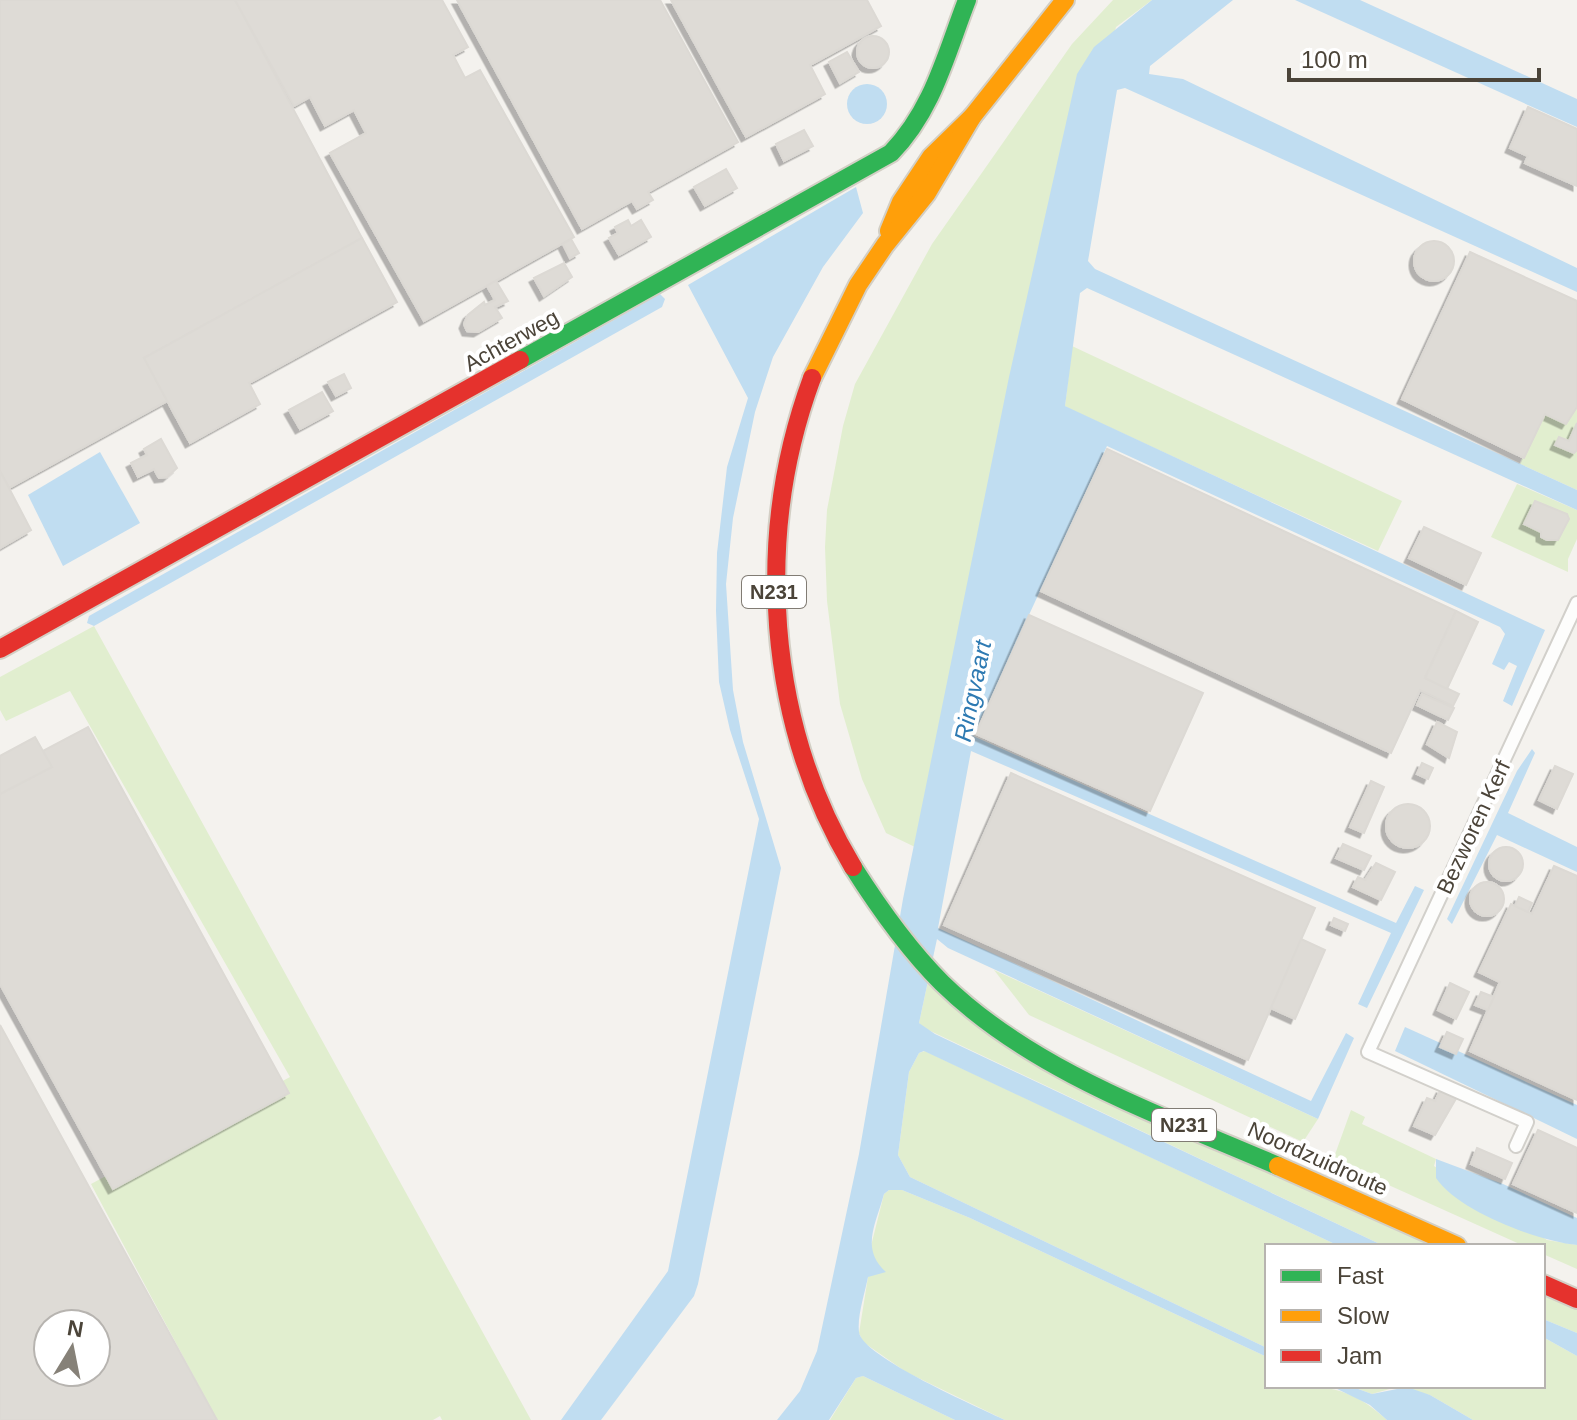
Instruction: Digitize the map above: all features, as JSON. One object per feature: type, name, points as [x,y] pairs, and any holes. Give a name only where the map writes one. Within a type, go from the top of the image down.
[{"type":"main road","name":"Achterweg","points":[[0,649],[891,153],[908,139],[921,118],[967,0]]},
{"type":"main road","name":"Noordzuidroute","points":[[1065,0],[972,117],[931,187],[881,249],[839,318],[805,397],[786,471],[778,519],[773,599],[785,700],[816,796],[847,859],[895,930],[933,970],[1011,1039],[1082,1079],[1453,1244]]},
{"type":"main road","points":[[1545,1285],[1577,1299]]},
{"type":"street","name":"Bezworen Kerf","points":[[1516,1146],[1527,1122],[1368,1052],[1577,603]]},
{"type":"green space","points":[[1113,0],[1152,0],[1116,27],[953,662],[915,847],[886,833],[862,779],[840,704],[827,601],[825,547],[827,510],[843,426],[855,384],[932,244],[1072,44]]},
{"type":"green space","points":[[1577,340],[1577,490],[1520,464]]},
{"type":"green space","points":[[1072,346],[1402,501],[1378,551],[1065,406]]},
{"type":"green space","points":[[1517,484],[1577,510],[1577,539],[1568,559],[1568,572],[1491,537]]},
{"type":"green space","points":[[94,626],[531,1420],[442,1420],[440,1416],[433,1420],[217,1420],[91,1184],[290,1077],[70,691],[6,721],[0,710],[0,677]]},
{"type":"green space","points":[[994,970],[1318,1119],[1303,1142],[1029,1015]]},
{"type":"green space","points":[[928,981],[992,1034],[1061,1077],[1135,1114],[1430,1244],[1380,1244],[919,1023]]},
{"type":"green space","points":[[925,1051],[1335,1244],[1265,1244],[1265,1347],[910,1177],[898,1155],[909,1072],[919,1053]]},
{"type":"green space","points":[[1351,1110],[1365,1117],[1362,1124],[1436,1159],[1434,1166],[1547,1240],[1577,1245],[1577,1269],[1545,1255],[1545,1244],[1520,1244],[1333,1160]]},
{"type":"green space","points":[[889,1190],[902,1190],[970,1218],[1265,1356],[1265,1388],[1331,1389],[1358,1399],[1387,1420],[1005,1420],[906,1372],[863,1342],[859,1333],[868,1277],[872,1273],[870,1250],[884,1194]]},
{"type":"green space","points":[[1545,1294],[1577,1308],[1577,1333],[1545,1320]]},
{"type":"green space","points":[[1545,1338],[1577,1356],[1577,1420],[1473,1420],[1430,1395],[1393,1388],[1545,1388]]},
{"type":"green space","points":[[863,1376],[955,1420],[830,1420],[856,1378]]},
{"type":"green space","points":[[1356,1388],[1393,1388],[1372,1394]]},
{"type":"water","name":"Ringvaart","points":[[1152,0],[1233,0],[1150,66],[1149,74],[1183,79],[1577,268],[1577,292],[1125,88],[1117,90],[1088,261],[1095,269],[1577,490],[1577,510],[1087,288],[1080,293],[1065,406],[1545,630],[1512,706],[1503,701],[1517,666],[1509,662],[1504,670],[1492,664],[1505,634],[1500,627],[1107,446],[973,736],[1396,923],[1415,886],[1424,890],[1367,1008],[1358,1004],[1391,933],[971,751],[938,928],[1311,1101],[1346,1033],[1354,1038],[1318,1119],[948,948],[937,939],[919,1023],[935,1034],[1380,1244],[1335,1244],[924,1051],[919,1053],[909,1072],[898,1155],[910,1177],[1265,1347],[1265,1356],[970,1218],[902,1190],[889,1190],[884,1194],[872,1236],[874,1254],[886,1272],[868,1277],[859,1332],[865,1342],[900,1368],[1005,1420],[955,1420],[863,1376],[856,1378],[829,1420],[777,1420],[800,1391],[817,1351],[859,1154],[903,899],[1009,377],[1077,74],[1094,47]]},
{"type":"water","points":[[1295,0],[1360,0],[1577,99],[1577,127]]},
{"type":"water","points":[[867,84],[881,90],[887,104],[881,118],[867,124],[853,118],[847,104],[853,90]]},
{"type":"water","points":[[856,187],[863,213],[823,267],[773,357],[755,412],[733,518],[726,584],[733,690],[743,742],[781,868],[698,1284],[694,1296],[601,1420],[561,1420],[668,1271],[759,819],[730,730],[719,682],[716,611],[717,553],[727,467],[748,398],[688,285]]},
{"type":"water","points":[[660,294],[665,299],[662,307],[94,626],[87,623],[89,616]]},
{"type":"water","points":[[100,452],[140,523],[63,566],[28,495]]},
{"type":"water","points":[[1532,749],[1535,753],[1508,813],[1577,847],[1577,872],[1497,835],[1452,924],[1447,919],[1517,771]]},
{"type":"water","points":[[1405,1027],[1577,1105],[1577,1139],[1395,1051]]},
{"type":"water","points":[[1436,1159],[1503,1184],[1577,1218],[1577,1245],[1521,1231],[1480,1213],[1462,1202],[1436,1178]]},
{"type":"water","points":[[1545,1320],[1577,1333],[1577,1356],[1545,1338]]},
{"type":"water","points":[[1335,1388],[1356,1388],[1372,1394],[1410,1388],[1430,1395],[1473,1420],[1387,1420],[1370,1405]]},
{"type":"building","points":[[0,0],[235,0],[362,238],[144,358],[167,401],[9,488],[0,471]]},
{"type":"building","points":[[235,0],[442,0],[468,47],[453,55],[465,78],[480,70],[574,237],[424,321],[330,153],[366,133],[354,110],[325,126],[310,97],[294,106]]},
{"type":"building","points":[[457,0],[660,0],[738,142],[648,192],[653,200],[637,209],[632,201],[582,229]]},
{"type":"building","points":[[671,0],[867,0],[881,26],[810,65],[825,94],[746,137]]},
{"type":"building","points":[[873,36],[884,41],[889,52],[884,63],[873,68],[862,63],[857,52],[862,41]]},
{"type":"building","points":[[847,52],[859,72],[840,83],[829,62]]},
{"type":"building","points":[[1528,107],[1577,129],[1577,186],[1525,163],[1528,156],[1510,148]]},
{"type":"building","points":[[804,130],[813,146],[784,161],[776,144]]},
{"type":"building","points":[[726,169],[737,188],[705,206],[694,187]]},
{"type":"building","points":[[628,220],[631,226],[641,220],[651,237],[619,255],[609,238],[618,233],[615,227]]},
{"type":"building","points":[[362,238],[397,302],[249,383],[260,404],[190,443],[144,358]]},
{"type":"building","points":[[571,239],[579,253],[570,258],[563,244]]},
{"type":"building","points":[[1434,241],[1448,247],[1454,261],[1448,275],[1434,281],[1420,275],[1414,261],[1420,247]]},
{"type":"building","points":[[1470,252],[1577,301],[1577,407],[1566,424],[1545,414],[1524,458],[1402,399]]},
{"type":"building","points":[[564,263],[572,277],[544,296],[534,278]]},
{"type":"building","points":[[496,281],[508,301],[495,307],[502,318],[478,332],[467,331],[464,324],[468,315],[484,302],[485,305],[495,300],[487,286]]},
{"type":"building","points":[[344,374],[351,388],[336,396],[328,382]]},
{"type":"building","points":[[322,392],[333,411],[300,429],[289,410]]},
{"type":"building","points":[[1577,423],[1577,450],[1574,453],[1555,445],[1559,437],[1569,441]]},
{"type":"building","points":[[161,439],[177,468],[167,477],[159,478],[154,469],[138,477],[131,463],[147,455],[144,449]]},
{"type":"building","points":[[1107,449],[1456,611],[1425,678],[1459,694],[1453,706],[1420,690],[1391,753],[1041,591]]},
{"type":"building","points":[[0,471],[31,530],[0,548]]},
{"type":"building","points":[[1535,501],[1567,514],[1569,519],[1558,540],[1547,540],[1541,537],[1541,532],[1524,524]]},
{"type":"building","points":[[1424,527],[1481,553],[1466,585],[1409,558]]},
{"type":"building","points":[[1456,611],[1478,622],[1447,689],[1425,678]]},
{"type":"building","points":[[1029,615],[1203,693],[1150,811],[976,734]]},
{"type":"building","points":[[1422,694],[1454,708],[1448,720],[1417,705]]},
{"type":"building","points":[[1437,722],[1457,732],[1449,758],[1427,744]]},
{"type":"building","points":[[88,727],[289,1093],[113,1189],[0,984],[0,794],[52,767],[43,751]]},
{"type":"building","points":[[35,737],[52,767],[0,794],[0,756]]},
{"type":"building","points":[[1422,763],[1433,768],[1428,779],[1417,774]]},
{"type":"building","points":[[1555,766],[1573,774],[1557,809],[1539,800]]},
{"type":"building","points":[[1011,773],[1315,908],[1248,1060],[944,925]]},
{"type":"building","points":[[1371,781],[1384,787],[1364,833],[1350,827]]},
{"type":"building","points":[[1408,804],[1424,810],[1430,826],[1424,842],[1408,848],[1392,842],[1386,826],[1392,810]]},
{"type":"building","points":[[1343,844],[1371,856],[1364,870],[1336,858]]},
{"type":"building","points":[[1506,847],[1518,852],[1523,864],[1518,876],[1506,881],[1494,876],[1489,864],[1494,852]]},
{"type":"building","points":[[1376,863],[1395,872],[1381,900],[1353,887],[1358,877],[1365,880]]},
{"type":"building","points":[[1554,866],[1577,876],[1577,1100],[1470,1051],[1500,982],[1479,972],[1511,904],[1532,914]]},
{"type":"building","points":[[1487,882],[1499,887],[1504,899],[1499,911],[1487,916],[1475,911],[1470,899],[1475,887]]},
{"type":"building","points":[[1519,897],[1532,903],[1528,912],[1515,906]]},
{"type":"building","points":[[1334,918],[1348,924],[1345,931],[1331,925]]},
{"type":"building","points":[[1301,939],[1325,950],[1295,1019],[1271,1008]]},
{"type":"building","points":[[1450,983],[1469,992],[1456,1019],[1438,1010]]},
{"type":"building","points":[[1481,992],[1494,997],[1488,1010],[1475,1005]]},
{"type":"building","points":[[0,1025],[217,1420],[0,1420]]},
{"type":"building","points":[[1447,1032],[1463,1039],[1456,1054],[1440,1047]]},
{"type":"building","points":[[1441,1089],[1457,1097],[1435,1135],[1414,1126],[1427,1098],[1435,1101]]},
{"type":"building","points":[[1538,1130],[1577,1148],[1577,1213],[1513,1184]]},
{"type":"building","points":[[1477,1148],[1512,1163],[1505,1179],[1471,1164]]},
{"type":"traffic: fast","points":[[520,360],[891,153],[918,119],[928,100],[967,0]]},
{"type":"traffic: fast","points":[[853,867],[894,927],[929,970],[978,1014],[1017,1042],[1058,1067],[1145,1110],[1278,1166]]},
{"type":"traffic: slow","points":[[889,231],[901,202],[931,157],[972,117],[1065,0]]},
{"type":"traffic: slow","points":[[812,378],[858,285],[885,245],[927,193],[972,117]]},
{"type":"traffic: slow","points":[[1278,1166],[1453,1244]]},
{"type":"traffic: jam","points":[[0,649],[520,360]]},
{"type":"traffic: jam","points":[[812,378],[794,438],[782,500],[777,563],[778,627],[787,690],[802,752],[824,811],[853,867]]},
{"type":"traffic: jam","points":[[1545,1285],[1577,1299]]}]
